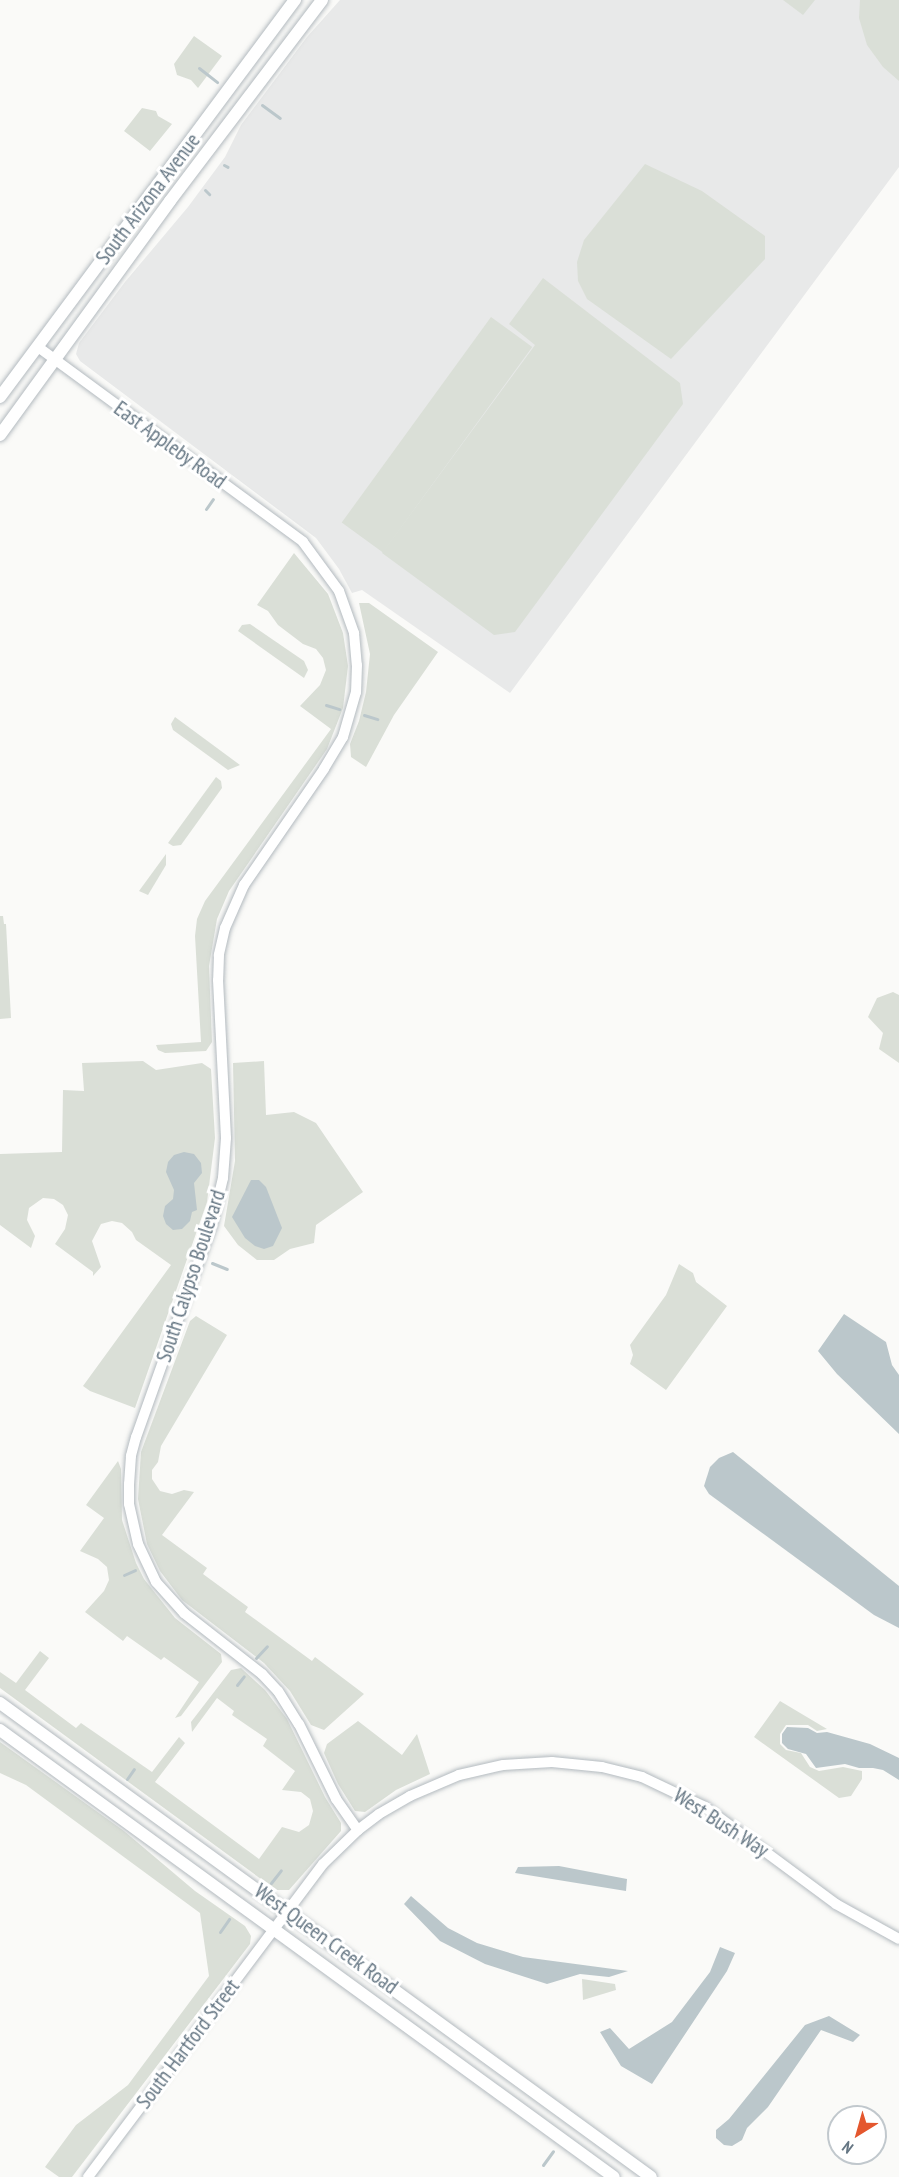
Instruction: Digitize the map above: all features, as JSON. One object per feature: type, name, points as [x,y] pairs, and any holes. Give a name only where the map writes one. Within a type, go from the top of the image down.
[{"type":"main road","name":"South Arizona Avenue","points":[[0,398],[295,0]]},
{"type":"main road","name":"South Arizona Avenue","points":[[55,360],[170,201],[322,0]]},
{"type":"main road","points":[[0,435],[55,360]]},
{"type":"main road","name":"West Queen Creek Road","points":[[0,1702],[651,2177]]},
{"type":"main road","name":"West Queen Creek Road","points":[[0,1730],[614,2177]]},
{"type":"street","name":"East Appleby Road","points":[[38,346],[303,543]]},
{"type":"street","name":"South Calypso Boulevard","points":[[303,543],[339,591],[351,621],[357,665],[353,706],[334,754],[244,885],[225,928],[219,955],[226,1138],[223,1178],[212,1224],[131,1456],[129,1504],[138,1544],[156,1582],[184,1613],[262,1674],[278,1691],[299,1724],[336,1799],[358,1830]]},
{"type":"street","name":"West Bush Way","points":[[287,1910],[323,1864],[358,1830],[410,1796],[459,1775],[503,1766],[536,1763],[602,1767],[642,1777],[695,1801],[836,1904],[899,1939]]},
{"type":"street","name":"South Hartford Street","points":[[88,2177],[287,1910]]},
{"type":"shaded area","points":[[340,0],[899,0],[899,167],[510,693],[362,590],[352,593],[339,569],[316,538],[80,361],[76,354],[79,343],[125,282],[188,207],[225,157],[241,125],[307,37]]},
{"type":"shaded area","points":[[783,0],[815,0],[803,15]]},
{"type":"shaded area","points":[[860,0],[899,0],[899,81],[883,67],[867,45],[859,18]]},
{"type":"shaded area","points":[[194,36],[222,56],[198,88],[191,80],[177,75],[174,64]]},
{"type":"shaded area","points":[[142,108],[156,111],[158,116],[172,124],[150,151],[124,131]]},
{"type":"shaded area","points":[[645,164],[702,191],[765,236],[765,259],[671,359],[587,299],[578,281],[577,262],[584,240]]},
{"type":"shaded area","points":[[543,278],[680,383],[683,404],[515,632],[494,635],[382,553],[535,345],[509,324]]},
{"type":"shaded area","points":[[491,317],[532,347],[383,552],[342,522]]},
{"type":"shaded area","points":[[294,553],[328,594],[343,633],[348,666],[343,708],[327,749],[229,891],[217,919],[209,966],[212,1042],[206,1051],[165,1053],[158,1050],[156,1045],[201,1042],[195,936],[197,919],[205,901],[331,729],[300,706],[320,685],[326,670],[323,658],[316,649],[303,644],[278,625],[268,611],[257,605]]},
{"type":"shaded area","points":[[359,603],[369,603],[438,652],[394,715],[366,767],[351,757],[350,744],[359,721],[366,692],[370,654]]},
{"type":"shaded area","points":[[250,624],[304,661],[308,670],[304,678],[238,631],[242,625]]},
{"type":"shaded area","points":[[175,717],[240,765],[228,770],[173,730],[171,724]]},
{"type":"shaded area","points":[[216,777],[221,781],[222,788],[181,845],[173,846],[168,843]]},
{"type":"shaded area","points":[[166,854],[166,865],[148,895],[139,891]]},
{"type":"shaded area","points":[[0,916],[3,916],[4,924],[6,924],[11,1018],[0,1019]]},
{"type":"shaded area","points":[[893,992],[899,995],[899,1063],[879,1049],[883,1033],[868,1017],[877,998]]},
{"type":"shaded area","points":[[143,1061],[156,1070],[202,1063],[211,1069],[215,1138],[207,1202],[135,1408],[90,1391],[83,1386],[171,1265],[136,1240],[132,1232],[122,1223],[112,1221],[101,1224],[92,1241],[101,1267],[93,1276],[93,1272],[55,1244],[65,1229],[68,1215],[63,1205],[54,1199],[43,1198],[29,1208],[27,1220],[35,1236],[31,1248],[0,1225],[0,1154],[62,1152],[63,1090],[84,1091],[82,1063]]},
{"type":"shaded area","points":[[264,1061],[266,1115],[294,1112],[316,1123],[363,1192],[316,1225],[314,1243],[290,1249],[274,1260],[257,1260],[238,1245],[224,1226],[235,1161],[233,1063]]},
{"type":"shaded area","points":[[184,1152],[194,1154],[201,1163],[202,1173],[194,1183],[197,1210],[192,1212],[190,1221],[182,1229],[173,1230],[166,1224],[163,1216],[165,1206],[173,1199],[174,1190],[166,1172],[168,1162],[174,1155]]},
{"type":"shaded area","points":[[251,1180],[259,1180],[266,1187],[282,1228],[273,1246],[264,1249],[255,1246],[245,1238],[232,1217]]},
{"type":"shaded area","points":[[679,1264],[693,1273],[696,1282],[727,1306],[666,1390],[630,1364],[633,1355],[630,1345],[666,1295]]},
{"type":"shaded area","points":[[844,1314],[886,1342],[892,1365],[899,1375],[899,1434],[837,1374],[818,1351]]},
{"type":"shaded area","points":[[196,1316],[227,1335],[161,1446],[158,1462],[152,1470],[152,1479],[160,1491],[172,1494],[184,1490],[194,1492],[162,1535],[207,1568],[203,1574],[248,1607],[245,1612],[312,1661],[315,1657],[364,1694],[324,1730],[311,1725],[290,1691],[264,1663],[182,1600],[160,1571],[147,1544],[138,1499],[141,1452],[190,1321]]},
{"type":"shaded area","points":[[733,1452],[899,1586],[899,1628],[874,1615],[709,1494],[704,1486],[710,1467],[719,1458]]},
{"type":"shaded area","points":[[118,1461],[121,1469],[122,1520],[136,1563],[144,1579],[175,1618],[221,1654],[222,1662],[181,1716],[175,1718],[199,1682],[164,1657],[161,1660],[127,1636],[123,1641],[85,1612],[104,1591],[109,1580],[107,1567],[98,1559],[80,1551],[104,1518],[86,1505]]},
{"type":"shaded area","points":[[40,1651],[49,1658],[25,1690],[76,1728],[81,1723],[152,1772],[179,1737],[185,1743],[155,1782],[259,1859],[282,1827],[299,1832],[309,1825],[313,1811],[310,1799],[301,1792],[282,1790],[295,1771],[263,1746],[267,1739],[232,1715],[234,1711],[217,1698],[192,1732],[191,1722],[231,1670],[241,1668],[265,1690],[287,1719],[325,1797],[341,1823],[341,1831],[289,1890],[276,1890],[0,1688],[0,1672],[16,1683]]},
{"type":"shaded area","points":[[780,1701],[827,1729],[817,1731],[808,1725],[786,1725],[780,1734],[780,1744],[786,1750],[801,1753],[810,1767],[819,1771],[843,1767],[862,1771],[862,1779],[851,1796],[839,1798],[754,1737]]},
{"type":"shaded area","points":[[358,1721],[402,1755],[417,1734],[430,1774],[396,1790],[365,1812],[355,1811],[338,1784],[324,1753],[327,1744]]},
{"type":"shaded area","points":[[787,1727],[808,1728],[817,1733],[827,1732],[870,1744],[899,1758],[899,1780],[883,1770],[873,1768],[859,1768],[845,1764],[816,1768],[806,1754],[788,1749],[782,1743],[782,1734]]},
{"type":"shaded area","points":[[0,1742],[124,1831],[195,1891],[245,1926],[251,1936],[250,1944],[72,2177],[59,2177],[45,2167],[76,2125],[128,2085],[209,1976],[200,1913],[26,1785],[0,1773]]},
{"type":"shaded area","points":[[559,1866],[627,1879],[626,1891],[515,1873],[518,1867]]},
{"type":"shaded area","points":[[411,1896],[448,1928],[477,1943],[523,1957],[628,1971],[609,1977],[580,1974],[547,1984],[485,1964],[440,1941],[404,1904]]},
{"type":"shaded area","points":[[720,1947],[735,1953],[727,1971],[652,2084],[621,2066],[600,2032],[610,2028],[629,2049],[672,2022],[710,1972]]},
{"type":"shaded area","points":[[582,1979],[615,1984],[616,1990],[583,2000]]},
{"type":"shaded area","points":[[829,2016],[860,2035],[853,2042],[821,2030],[768,2107],[747,2128],[742,2140],[732,2146],[724,2145],[716,2138],[716,2130],[729,2119],[805,2025]]},
{"type":"waterway","points":[[199,68],[217,82]]},
{"type":"waterway","points":[[262,105],[280,118]]},
{"type":"waterway","points":[[224,165],[228,167]]},
{"type":"waterway","points":[[205,190],[209,194]]},
{"type":"waterway","points":[[206,509],[213,499]]},
{"type":"waterway","points":[[326,705],[339,709]]},
{"type":"waterway","points":[[364,715],[377,719]]},
{"type":"waterway","points":[[212,1263],[227,1269]]},
{"type":"waterway","points":[[124,1575],[135,1570]]},
{"type":"waterway","points":[[256,1658],[267,1646]]},
{"type":"waterway","points":[[237,1685],[244,1676]]},
{"type":"waterway","points":[[127,1779],[134,1769]]},
{"type":"waterway","points":[[271,1883],[281,1870]]},
{"type":"waterway","points":[[220,1932],[229,1919]]},
{"type":"waterway","points":[[543,2165],[553,2151]]}]
